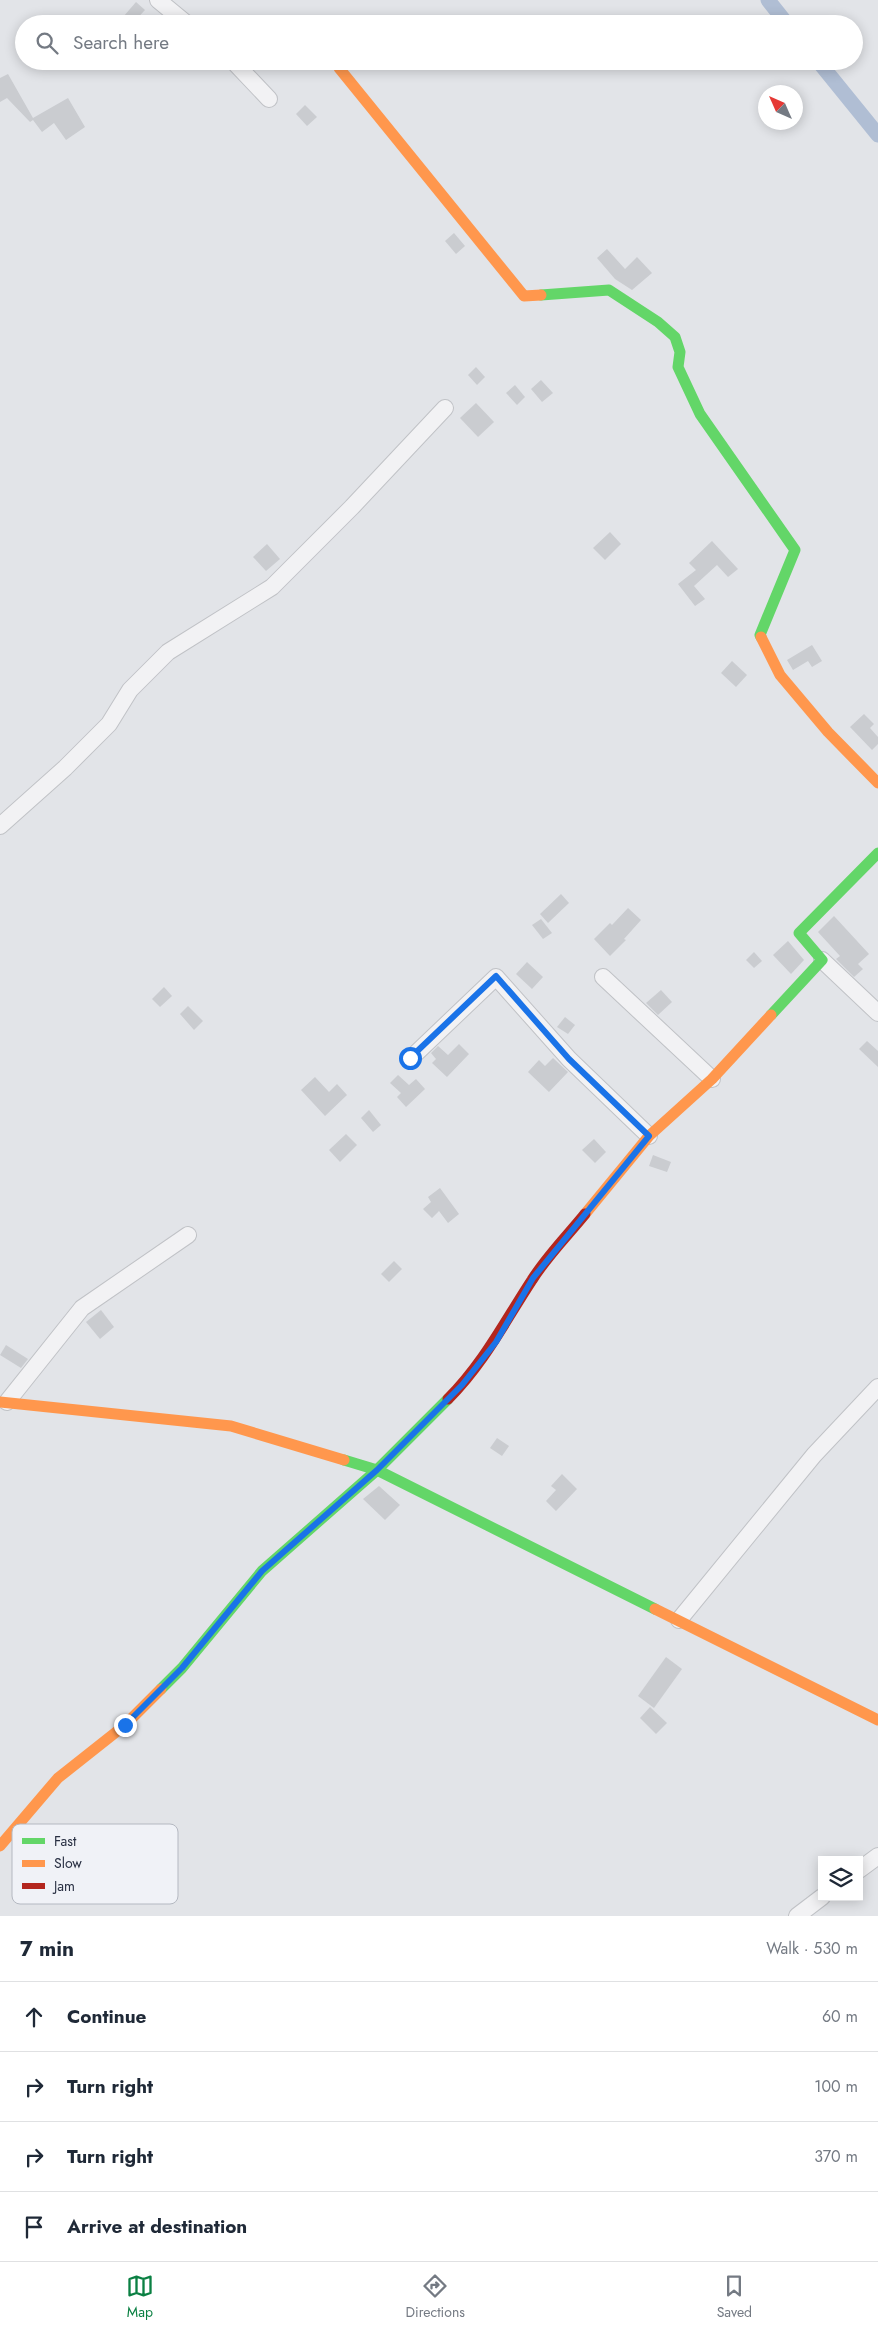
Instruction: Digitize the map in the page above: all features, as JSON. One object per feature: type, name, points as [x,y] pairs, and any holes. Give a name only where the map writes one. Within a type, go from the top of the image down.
[{"type":"street","points":[[158,0],[176,15]]},
{"type":"street","points":[[242,70],[269,99]]},
{"type":"street","points":[[341,70],[524,296],[609,290],[658,322],[676,337],[680,352],[678,367],[700,414],[795,550],[760,636],[780,675],[828,732],[878,783]]},
{"type":"street","points":[[0,826],[65,768],[109,724],[130,690],[168,652],[272,587],[352,507],[444,408]]},
{"type":"street","points":[[878,853],[799,933],[822,960],[878,1013]]},
{"type":"street","points":[[19,1824],[58,1778],[125,1725],[182,1668],[262,1571],[377,1470],[462,1385],[496,1342],[533,1278],[649,1136],[712,1079],[822,960]]},
{"type":"street","points":[[410,1058],[496,976],[569,1059],[649,1136]]},
{"type":"street","points":[[603,977],[712,1079]]},
{"type":"street","points":[[3,1402],[82,1308],[188,1235]]},
{"type":"street","points":[[679,1620],[814,1455],[878,1387]]},
{"type":"street","points":[[3,1402],[231,1426],[377,1470],[878,1720]]},
{"type":"street","points":[[0,1846],[12,1832]]},
{"type":"street","points":[[863,1867],[878,1856]]},
{"type":"street","points":[[797,1916],[818,1900]]},
{"type":"building","points":[[136,2],[145,10],[140,15],[125,15]]},
{"type":"building","points":[[8,74],[33,118],[68,98],[85,127],[66,140],[54,123],[42,132],[33,120],[30,122],[7,98],[0,102],[0,78]]},
{"type":"building","points":[[305,105],[317,117],[307,126],[296,114]]},
{"type":"building","points":[[454,233],[465,246],[456,254],[445,241]]},
{"type":"building","points":[[607,249],[625,269],[637,257],[652,273],[632,290],[615,279],[597,258]]},
{"type":"building","points":[[476,367],[485,377],[477,385],[468,375]]},
{"type":"building","points":[[541,380],[553,393],[542,402],[531,389]]},
{"type":"building","points":[[515,385],[525,397],[517,405],[506,393]]},
{"type":"building","points":[[476,403],[494,422],[478,437],[460,418]]},
{"type":"building","points":[[610,532],[621,544],[605,560],[593,548]]},
{"type":"building","points":[[712,541],[738,569],[728,577],[717,565],[694,586],[705,599],[695,606],[678,584],[696,570],[689,563]]},
{"type":"building","points":[[267,544],[280,559],[266,571],[253,557]]},
{"type":"building","points":[[812,645],[822,661],[812,667],[808,661],[793,670],[787,660]]},
{"type":"building","points":[[732,661],[747,675],[736,687],[721,673]]},
{"type":"building","points":[[864,714],[874,724],[870,728],[878,737],[878,744],[872,750],[850,727]]},
{"type":"building","points":[[561,894],[569,903],[548,923],[540,914]]},
{"type":"building","points":[[628,908],[641,920],[624,939],[626,940],[610,956],[594,939],[610,923],[612,925]]},
{"type":"building","points":[[834,916],[869,954],[858,964],[863,969],[854,977],[836,959],[840,956],[818,932]]},
{"type":"building","points":[[541,919],[552,933],[543,939],[532,925]]},
{"type":"building","points":[[788,941],[804,960],[791,974],[773,955]]},
{"type":"building","points":[[754,952],[762,961],[754,968],[746,960]]},
{"type":"building","points":[[527,962],[543,977],[532,989],[516,974]]},
{"type":"building","points":[[164,987],[172,996],[160,1007],[152,999]]},
{"type":"building","points":[[661,990],[672,1002],[658,1015],[646,1003]]},
{"type":"building","points":[[188,1006],[203,1021],[194,1030],[180,1014]]},
{"type":"building","points":[[565,1017],[575,1025],[568,1034],[557,1027]]},
{"type":"building","points":[[867,1041],[878,1051],[878,1067],[859,1049]]},
{"type":"building","points":[[459,1044],[469,1054],[447,1077],[432,1063],[436,1059],[431,1053],[438,1046],[448,1055]]},
{"type":"building","points":[[553,1058],[568,1072],[549,1092],[528,1072],[539,1060],[545,1066]]},
{"type":"building","points":[[398,1075],[409,1085],[416,1079],[425,1089],[406,1107],[397,1097],[401,1093],[390,1083]]},
{"type":"building","points":[[315,1077],[329,1092],[337,1084],[347,1095],[325,1116],[301,1090]]},
{"type":"building","points":[[369,1110],[381,1125],[373,1132],[361,1118]]},
{"type":"building","points":[[346,1134],[357,1145],[340,1162],[329,1150]]},
{"type":"building","points":[[594,1139],[606,1152],[595,1163],[582,1150]]},
{"type":"building","points":[[653,1155],[671,1162],[667,1172],[649,1166]]},
{"type":"building","points":[[440,1188],[459,1214],[448,1223],[439,1211],[432,1218],[423,1209],[431,1202],[428,1197]]},
{"type":"building","points":[[394,1261],[402,1269],[389,1282],[381,1274]]},
{"type":"building","points":[[101,1310],[114,1327],[100,1339],[86,1322]]},
{"type":"building","points":[[6,1345],[28,1359],[21,1368],[0,1355]]},
{"type":"building","points":[[497,1438],[509,1446],[502,1456],[490,1448]]},
{"type":"building","points":[[562,1474],[577,1489],[556,1511],[546,1501],[556,1490],[551,1486]]},
{"type":"building","points":[[379,1486],[400,1505],[385,1520],[363,1499]]},
{"type":"building","points":[[666,1657],[682,1669],[654,1708],[638,1696]]},
{"type":"building","points":[[650,1707],[667,1723],[656,1734],[640,1718]]},
{"type":"waterway","points":[[768,0],[780,15]]},
{"type":"waterway","points":[[825,70],[878,135]]},
{"type":"traffic: fast","points":[[541,295],[609,290],[658,322],[675,337],[680,352],[678,367],[700,414],[795,550],[760,635],[761,637]]},
{"type":"traffic: fast","points":[[771,1015],[822,960],[799,933],[878,853]]},
{"type":"traffic: fast","points":[[161,1689],[182,1668],[262,1571],[377,1470],[448,1399]]},
{"type":"traffic: fast","points":[[344,1460],[377,1470],[655,1609]]},
{"type":"traffic: slow","points":[[341,70],[524,296],[541,295]]},
{"type":"traffic: slow","points":[[761,637],[780,675],[828,732],[878,783]]},
{"type":"traffic: slow","points":[[585,1214],[649,1136],[712,1079],[771,1015]]},
{"type":"traffic: slow","points":[[0,1402],[231,1426],[344,1460]]},
{"type":"traffic: slow","points":[[655,1609],[878,1720]]},
{"type":"traffic: slow","points":[[19,1824],[58,1778],[125,1725],[161,1689]]},
{"type":"traffic: slow","points":[[0,1846],[12,1832]]},
{"type":"traffic: jam","points":[[448,1399],[473,1371],[544,1263],[585,1214]]},
{"type":"route","points":[[125,1725],[182,1668],[262,1571],[377,1470],[462,1385],[496,1342],[533,1278],[649,1136],[569,1059],[496,976],[410,1058]]}]
